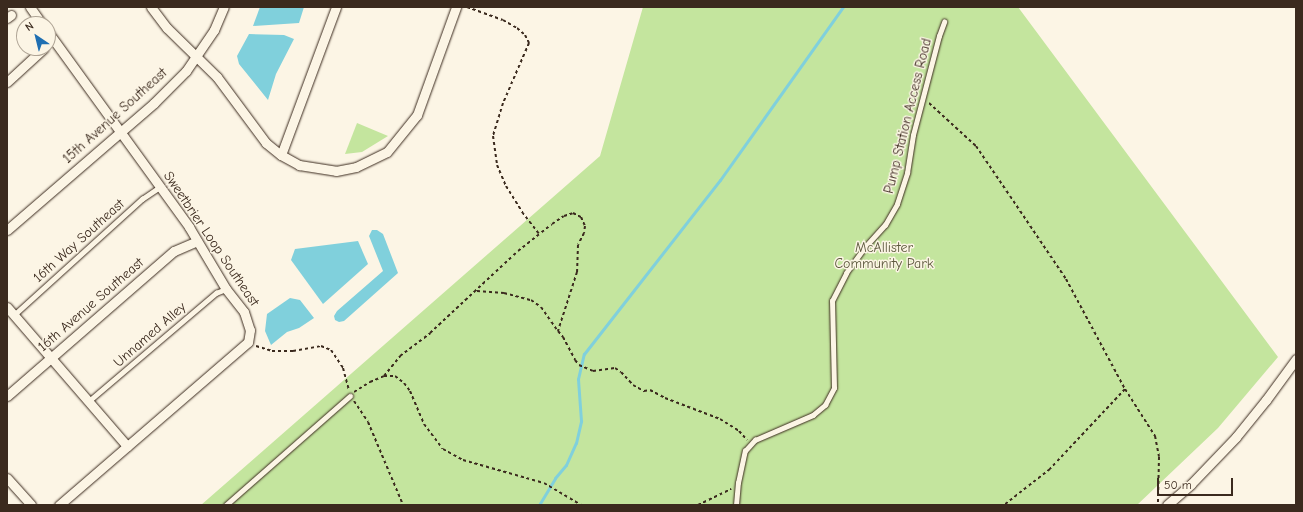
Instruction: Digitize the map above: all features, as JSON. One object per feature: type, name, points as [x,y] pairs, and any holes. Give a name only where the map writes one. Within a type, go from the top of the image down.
[{"type":"street","points":[[30,7],[36,16]]},
{"type":"street","points":[[151,7],[167,28],[217,77],[266,143],[281,156],[299,165],[336,171],[356,168],[387,152],[417,115],[456,7]]},
{"type":"street","name":"15th Avenue Southeast","points":[[7,229],[154,103],[186,71],[214,30],[224,7]]},
{"type":"street","points":[[281,156],[336,7]]},
{"type":"street","name":"Sweetbrier Loop Southeast","points":[[56,48],[122,131],[189,227],[226,289],[244,312],[250,330],[248,342]]},
{"type":"street","points":[[7,82],[35,56]]},
{"type":"street","name":"16th Avenue Southeast","points":[[7,396],[174,251],[196,241]]},
{"type":"street","points":[[7,307],[127,446]]},
{"type":"street","points":[[59,505],[248,342]]},
{"type":"street","points":[[1167,505],[1191,484],[1236,437],[1266,400],[1296,359]]},
{"type":"street","points":[[7,478],[30,505]]},
{"type":"lane","name":"Pump Station Access Road","points":[[752,444],[755,440],[813,415],[825,405],[834,388],[832,301],[846,273],[865,247],[885,225],[897,204],[907,173],[913,135],[944,22]]},
{"type":"lane","name":"16th Way Southeast","points":[[14,315],[142,199],[160,187]]},
{"type":"lane","name":"Unnamed Alley","points":[[89,401],[216,292],[226,289]]},
{"type":"lane","points":[[226,505],[350,396]]},
{"type":"lane","points":[[736,505],[745,451],[752,444]]},
{"type":"path","points":[[467,7],[503,20],[517,28],[525,35],[529,43],[503,103],[493,136],[497,165],[506,186],[522,212],[540,235]]},
{"type":"path","points":[[924,98],[976,146],[1066,279],[1125,389],[1155,436],[1159,457],[1158,505]]},
{"type":"path","points":[[384,376],[400,356],[430,333],[518,251],[564,216],[573,213],[581,217],[585,226],[584,233],[578,245],[577,272],[558,331]]},
{"type":"path","points":[[476,291],[504,293],[531,300],[541,307],[563,337],[579,365],[593,371],[615,368],[621,372],[632,385],[644,391],[650,390],[720,418],[739,431],[752,444]]},
{"type":"path","points":[[248,342],[261,349],[272,351],[293,351],[321,346],[331,350],[343,368],[350,396],[368,422],[403,505]]},
{"type":"path","points":[[350,396],[370,382],[384,376],[395,376],[404,383],[410,391],[424,424],[432,437],[443,449],[463,460],[544,483],[581,505]]},
{"type":"path","points":[[1004,505],[1050,469],[1125,389]]},
{"type":"path","points":[[698,505],[738,486]]},
{"type":"green space","name":"McAllister Community Park","points":[[643,7],[1018,7],[1278,357],[1218,428],[1137,505],[201,505],[600,156]]},
{"type":"green space","points":[[357,123],[388,136],[362,152],[345,154]]},
{"type":"water","points":[[260,7],[304,7],[299,23],[253,26]]},
{"type":"water","points":[[249,34],[284,35],[294,39],[276,74],[268,100],[239,64],[237,56]]},
{"type":"water","points":[[372,230],[377,230],[383,234],[398,273],[344,321],[339,322],[335,320],[334,316],[337,311],[383,271],[369,236]]},
{"type":"water","points":[[358,241],[368,264],[323,304],[291,260],[295,249]]},
{"type":"water","points":[[290,298],[300,300],[314,318],[299,328],[287,332],[271,345],[265,331],[267,314]]},
{"type":"waterway","points":[[539,505],[555,478],[566,465],[576,443],[581,421],[578,379],[584,354],[720,180],[843,7]]}]
